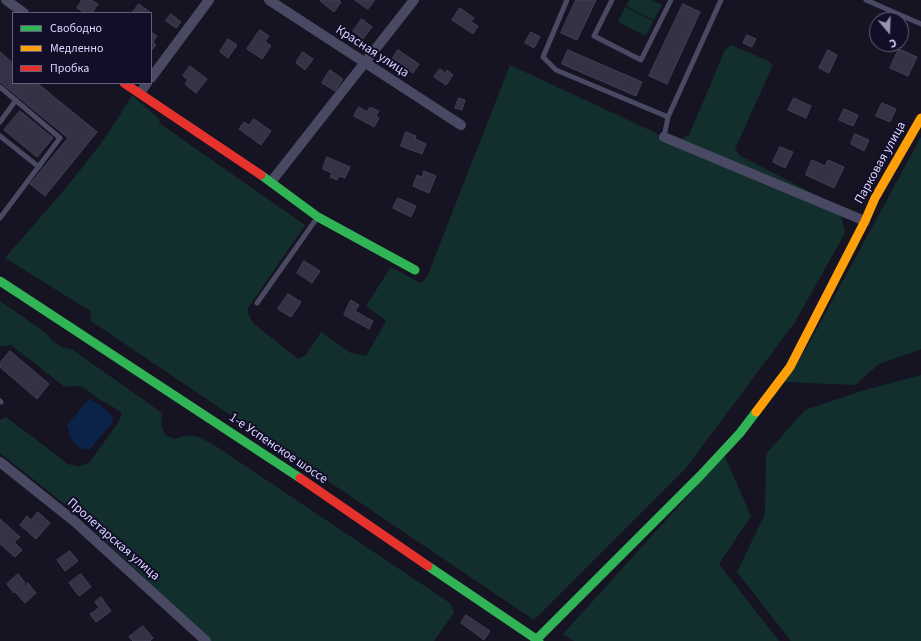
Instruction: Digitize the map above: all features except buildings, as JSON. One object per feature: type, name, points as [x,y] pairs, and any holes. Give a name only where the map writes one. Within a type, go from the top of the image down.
[{"type":"street","points":[[152,77],[209,0]]},
{"type":"street","name":"Красная улица","points":[[269,0],[461,125]]},
{"type":"street","points":[[271,182],[414,0]]},
{"type":"street","points":[[9,1],[23,12]]},
{"type":"street","points":[[126,84],[271,182],[318,217],[415,270]]},
{"type":"street","points":[[140,93],[146,84]]},
{"type":"street","name":"Парковая улица","points":[[538,640],[700,476],[740,433],[790,367],[865,221],[875,198],[921,118]]},
{"type":"street","points":[[664,137],[865,221]]},
{"type":"street","name":"1-е Успенское шоссе","points":[[0,282],[306,482],[397,546],[538,640]]},
{"type":"street","name":"Пролетарская улица","points":[[0,462],[74,521],[206,641]]},
{"type":"lane","points":[[567,0],[543,56],[556,70],[668,117]]},
{"type":"lane","points":[[612,0],[594,36],[641,60],[671,0]]},
{"type":"lane","points":[[664,137],[668,117],[721,0]]},
{"type":"lane","points":[[866,0],[921,24]]},
{"type":"lane","points":[[0,87],[60,138],[0,218]]},
{"type":"lane","points":[[0,122],[16,100]]},
{"type":"lane","points":[[0,136],[39,167]]},
{"type":"lane","points":[[257,303],[318,217]]},
{"type":"green space","points":[[629,0],[652,0],[662,5],[654,20],[626,6]]},
{"type":"green space","points":[[625,7],[653,21],[646,36],[618,22]]},
{"type":"green space","points":[[731,45],[768,61],[773,65],[735,149],[739,155],[839,207],[845,233],[795,322],[685,469],[534,620],[91,321],[90,310],[5,258],[73,180],[119,117],[132,95],[160,120],[159,123],[305,225],[248,308],[248,313],[253,323],[298,359],[306,355],[321,332],[351,353],[366,356],[386,321],[366,306],[391,267],[421,283],[427,277],[510,65],[654,132],[672,145],[689,135],[725,50]]},
{"type":"green space","points":[[921,137],[921,349],[879,364],[855,385],[784,382],[807,347]]},
{"type":"green space","points":[[0,301],[46,333],[52,341],[62,347],[73,350],[162,413],[161,425],[165,435],[175,439],[193,436],[201,438],[217,447],[450,603],[454,613],[434,641],[211,641],[77,514],[0,453],[0,420],[6,417],[67,464],[79,466],[89,463],[118,423],[122,413],[82,387],[65,387],[11,345],[0,346]]},
{"type":"green space","points":[[921,375],[921,641],[791,641],[737,572],[765,514],[766,454],[805,410],[865,390]]},
{"type":"green space","points":[[722,450],[751,516],[719,564],[779,641],[574,641],[563,634],[703,479]]},
{"type":"water","points":[[89,399],[100,405],[113,417],[111,424],[90,449],[85,449],[80,448],[74,443],[67,425]]},
{"type":"traffic: fast","points":[[261,175],[318,217],[415,270]]},
{"type":"traffic: fast","points":[[0,281],[300,478]]},
{"type":"traffic: fast","points":[[537,639],[700,476],[740,433],[756,412]]},
{"type":"traffic: fast","points":[[428,566],[539,641]]},
{"type":"traffic: slow","points":[[756,412],[790,367],[865,221],[875,198],[921,118]]},
{"type":"traffic: jam","points":[[125,84],[261,175]]},
{"type":"traffic: jam","points":[[300,478],[428,566]]}]
